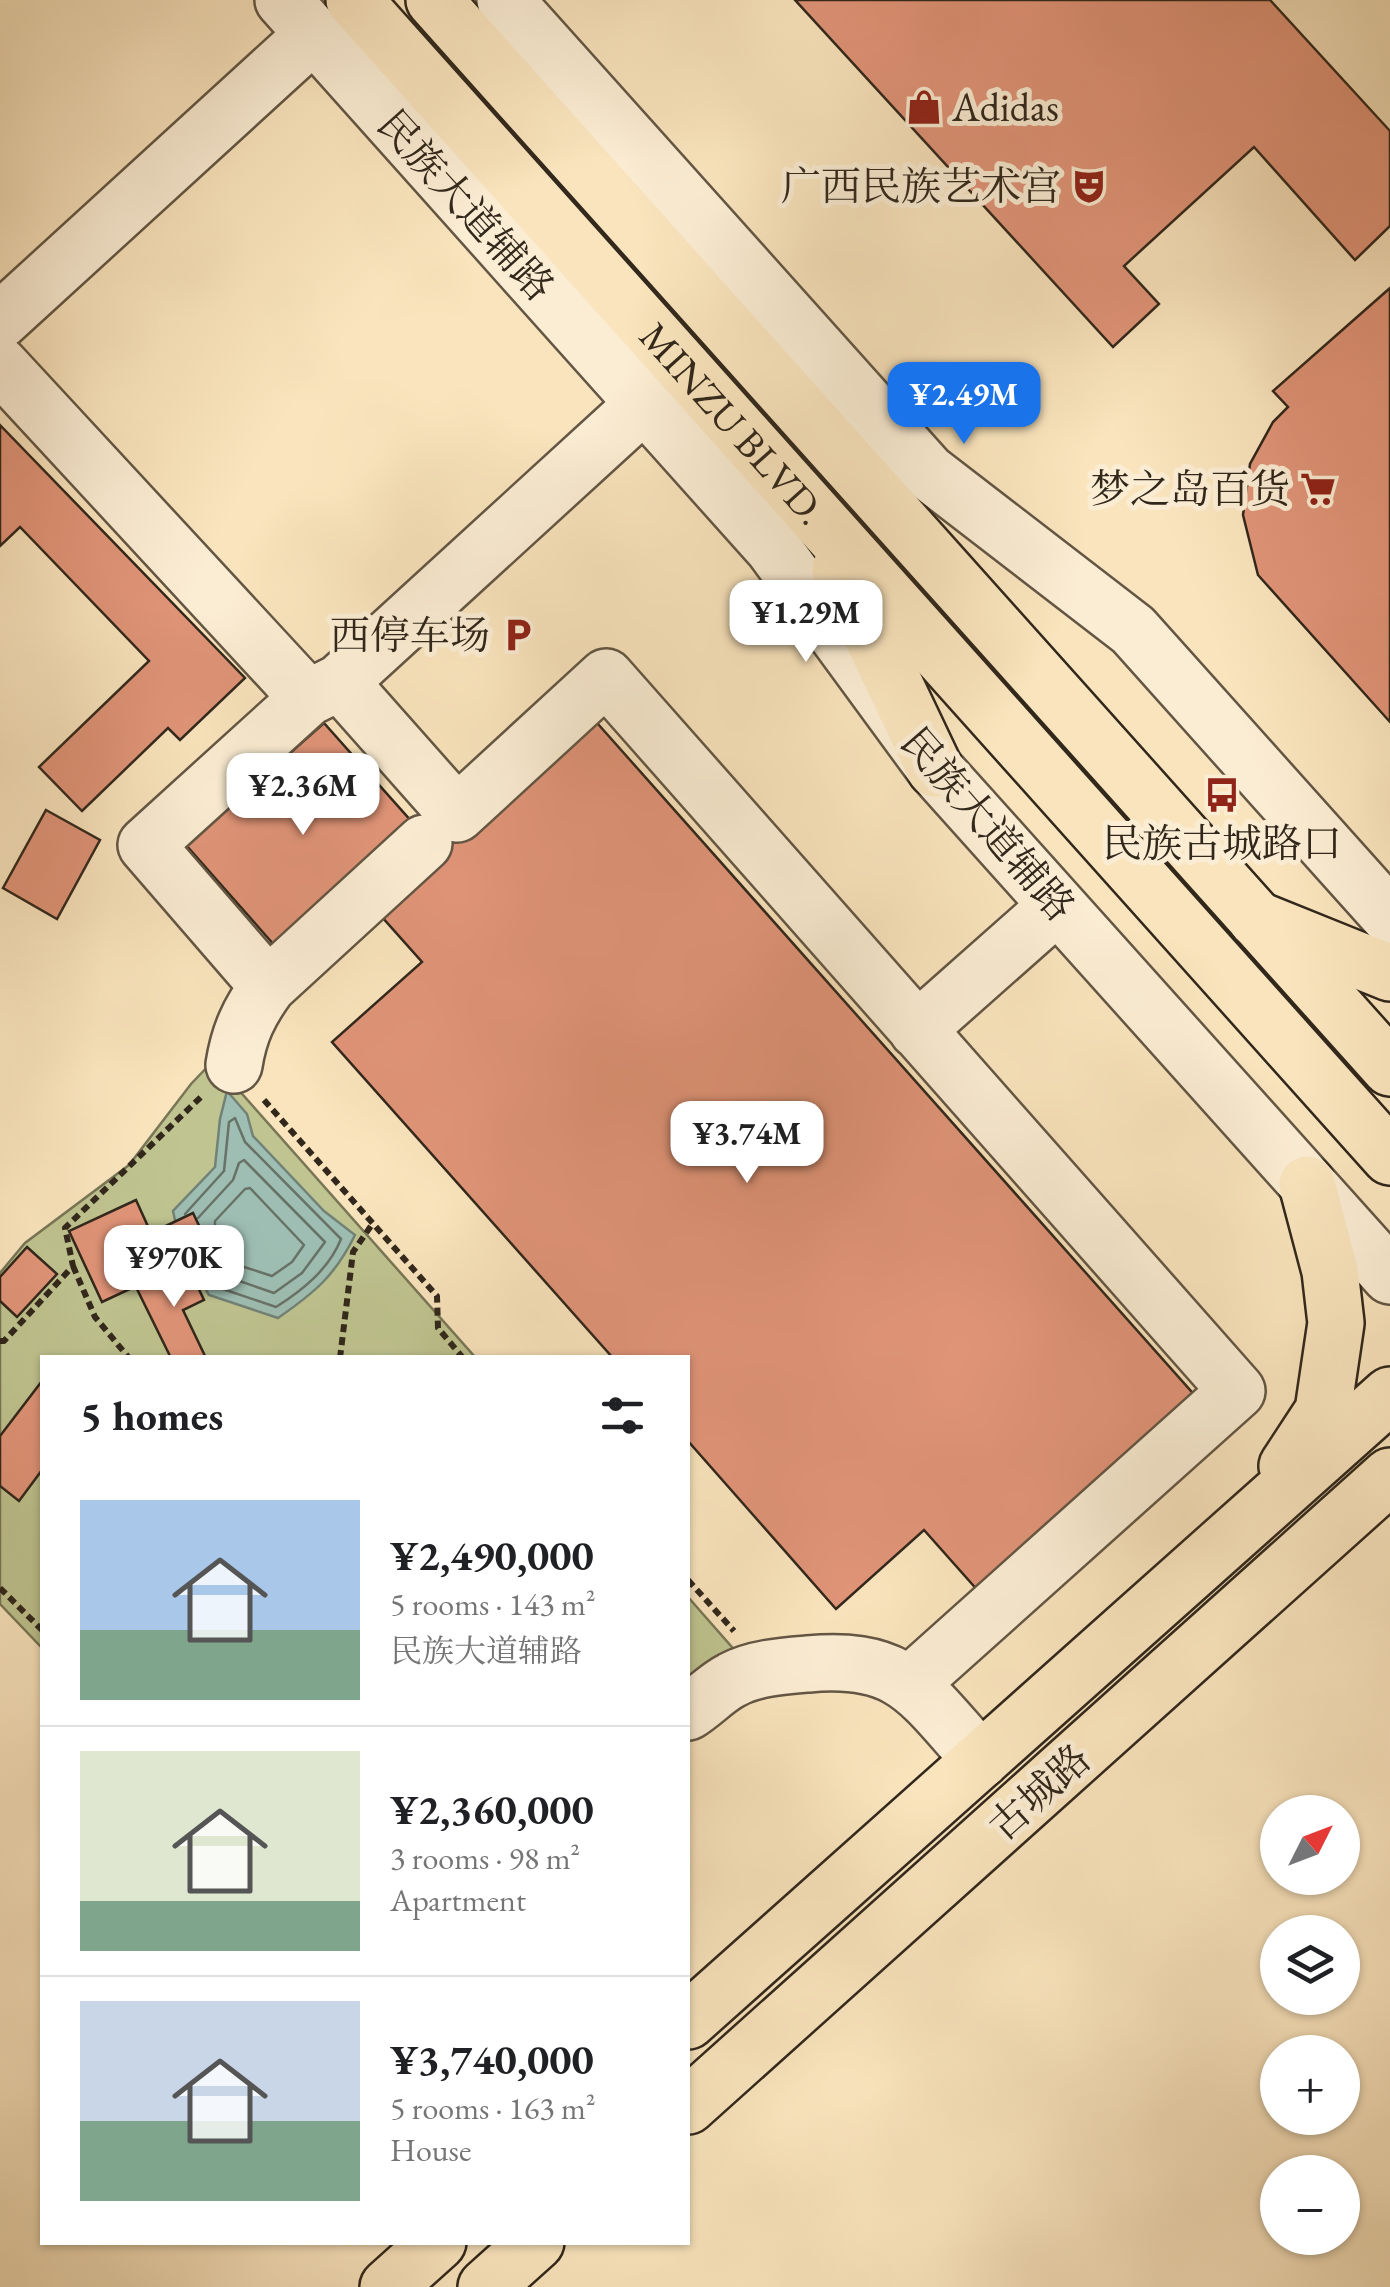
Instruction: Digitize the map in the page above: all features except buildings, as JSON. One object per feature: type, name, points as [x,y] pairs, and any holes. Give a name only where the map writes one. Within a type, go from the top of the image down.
[{"type":"main road","name":"MINZU BLVD.","points":[[354,0],[1390,1157]]},
{"type":"main road","name":"MINZU BLVD.","points":[[434,0],[1390,1068]]},
{"type":"main road","points":[[813,512],[935,769]]},
{"type":"main road","points":[[1256,919],[1390,973]]},
{"type":"main road","points":[[1252,1520],[1323,1411],[1336,1323],[1330,1271],[1307,1184]]},
{"type":"main road","name":"古城路","points":[[690,2019],[1390,1395]]},
{"type":"main road","name":"古城路","points":[[690,2104],[1390,1476]]},
{"type":"main road","points":[[1292,1565],[1390,1530]]},
{"type":"main road","points":[[388,2287],[435,2245]]},
{"type":"main road","points":[[486,2287],[533,2245]]},
{"type":"street","points":[[504,0],[928,472],[1133,630],[1390,917]]},
{"type":"street","points":[[0,320],[298,17]]},
{"type":"street","name":"民族大道辅路","points":[[298,17],[773,548],[935,769],[1390,1276]]},
{"type":"street","points":[[0,365],[324,690],[457,814],[606,678],[1238,1391],[910,1684]]},
{"type":"street","points":[[268,986],[146,845],[644,404]]},
{"type":"street","points":[[234,1066],[238,1038],[248,1013],[268,986],[424,843]]},
{"type":"street","points":[[917,1030],[1057,906]]},
{"type":"street","points":[[690,1710],[732,1679],[768,1669],[846,1660],[883,1668],[910,1684],[981,1760]]},
{"type":"path","points":[[127,1355],[96,1316],[74,1266],[65,1228],[234,1066],[437,1296],[438,1328],[460,1355]]},
{"type":"path","points":[[340,1355],[353,1252],[373,1223]]},
{"type":"path","points":[[0,1341],[74,1266]]},
{"type":"path","points":[[690,1582],[768,1669]]},
{"type":"path","points":[[0,1588],[40,1628]]},
{"type":"green space","points":[[213,1061],[473,1355],[40,1355],[40,1646],[0,1604],[0,1273],[25,1243],[129,1165]]},
{"type":"green space","points":[[690,1599],[766,1686],[690,1734]]},
{"type":"water","points":[[227,1091],[247,1114],[253,1136],[324,1211],[355,1235],[340,1262],[322,1282],[278,1318],[209,1295],[180,1244],[173,1211],[215,1167]]},
{"type":"place","name":"Adidas","points":[[924,107]]},
{"type":"place","name":"广西民族艺术宫","points":[[1089,186]]},
{"type":"place","name":"梦之岛百货","points":[[1318,489]]},
{"type":"place","name":"西停车场","points":[[518,635]]},
{"type":"place","name":"民族古城路口","points":[[1222,795]]}]
